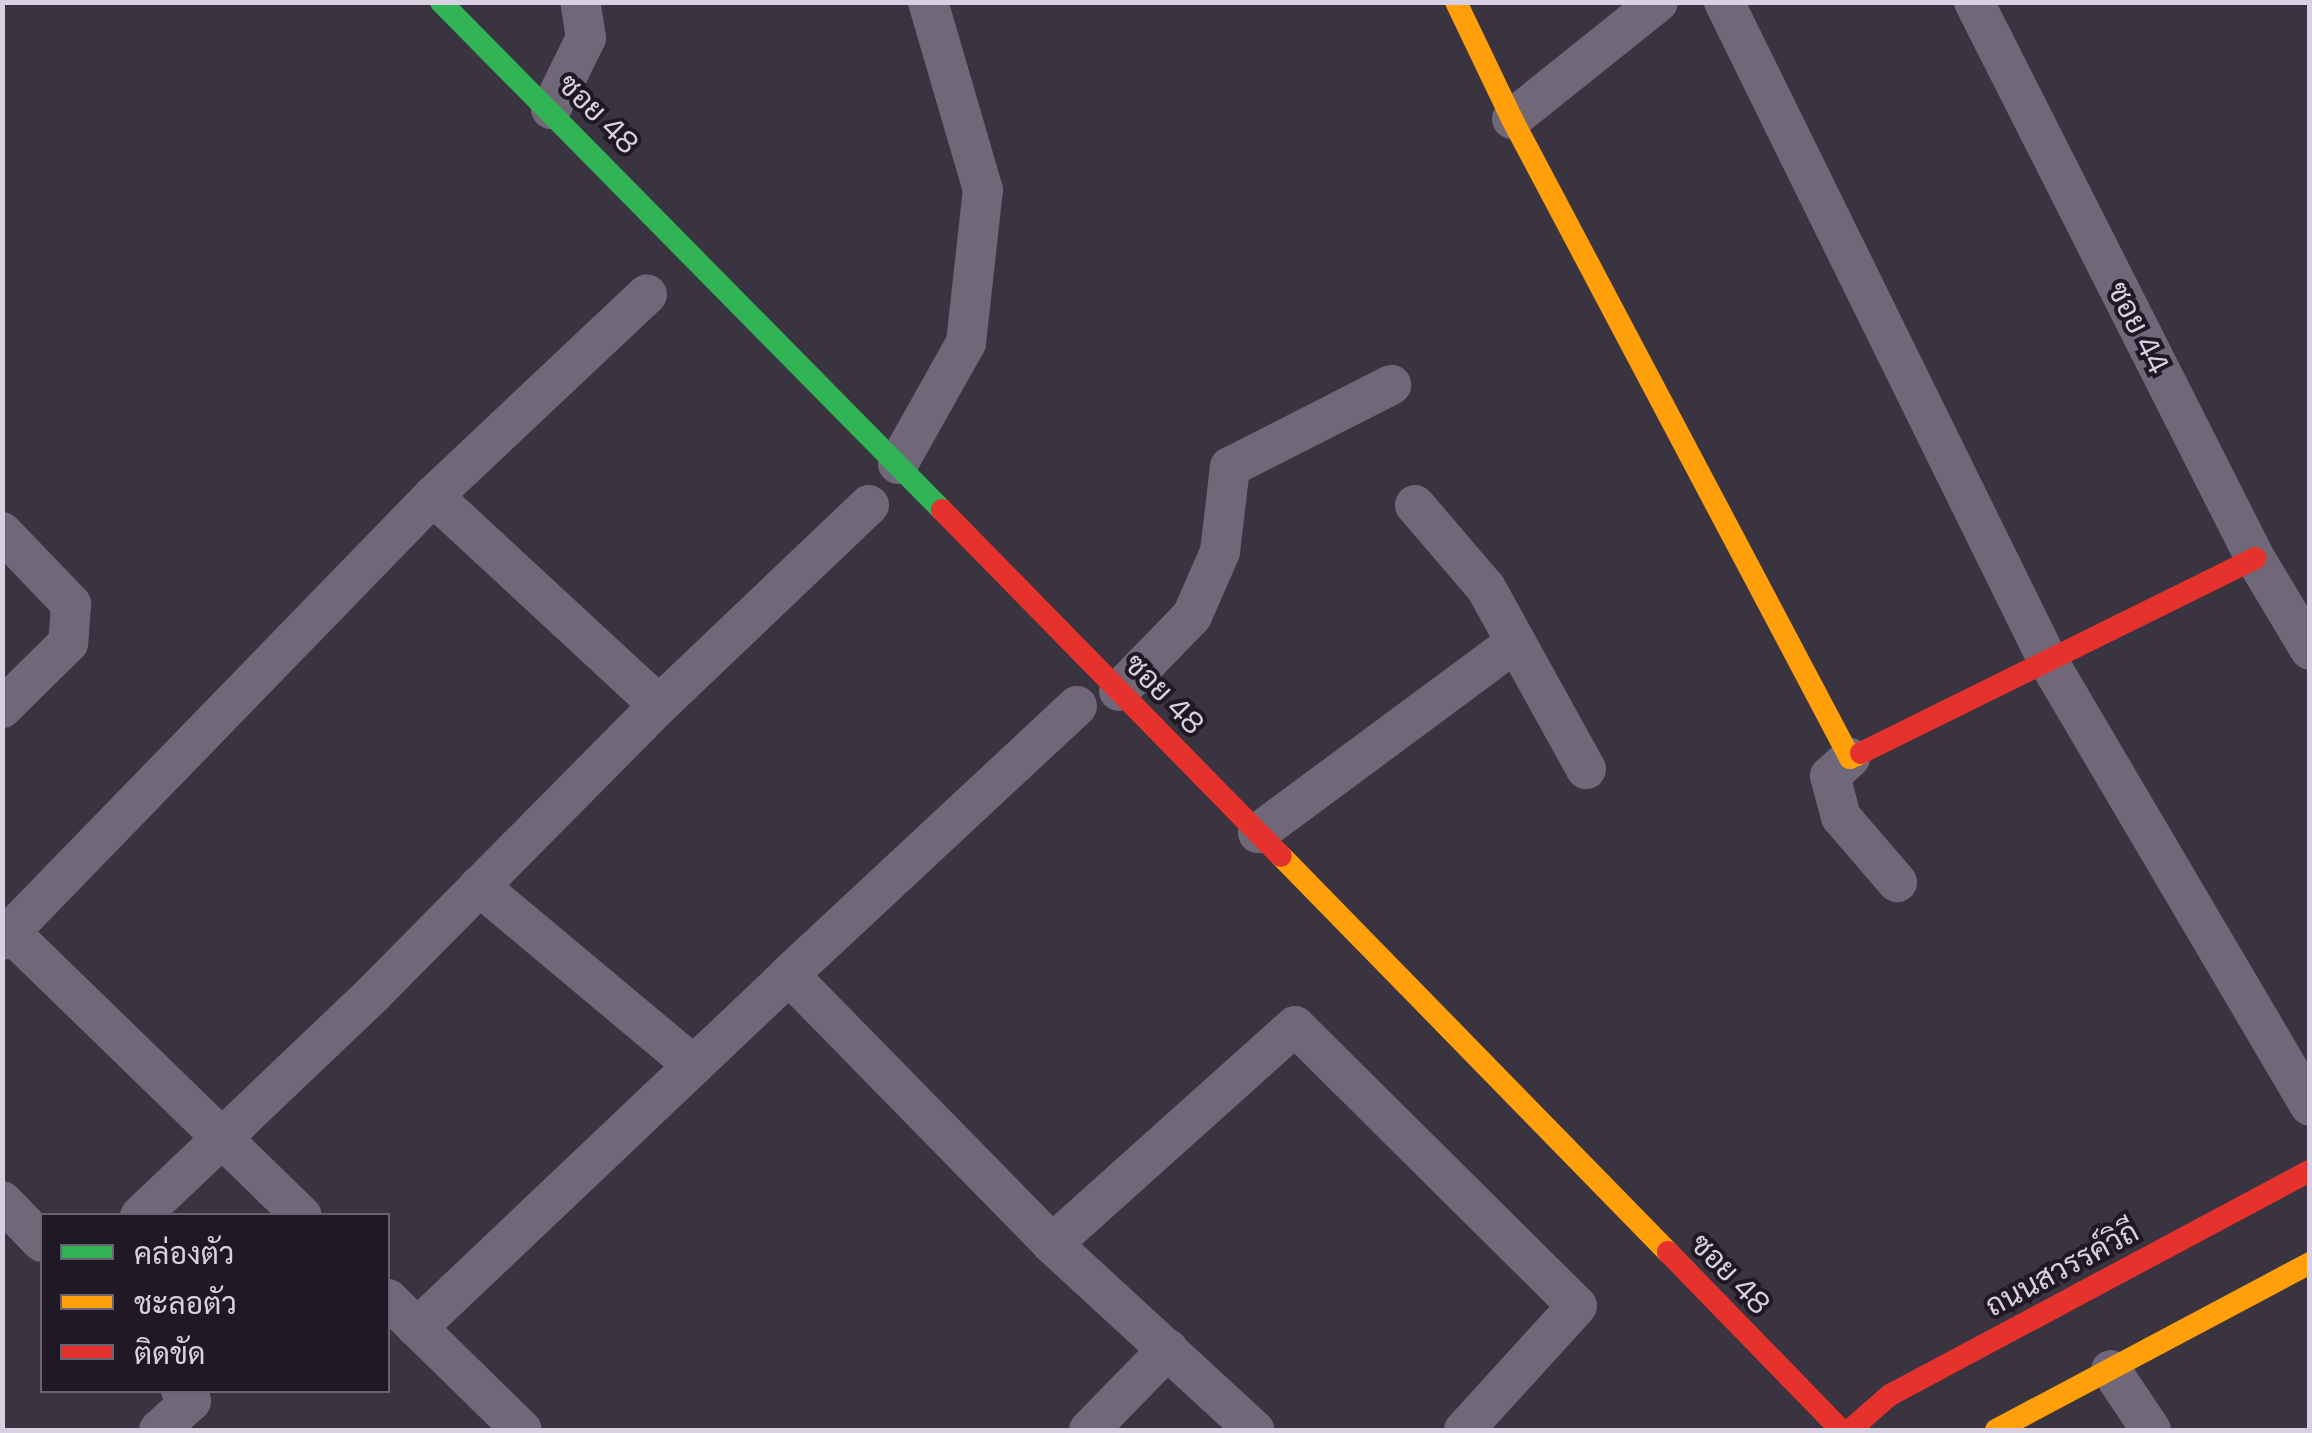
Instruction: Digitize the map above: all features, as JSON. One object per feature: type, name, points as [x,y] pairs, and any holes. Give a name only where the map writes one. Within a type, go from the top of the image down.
[{"type":"street","name":"ซอย 48","points":[[441,2],[551,109],[1841,1430]]},
{"type":"street","points":[[551,109],[586,38],[580,2]]},
{"type":"street","points":[[898,464],[966,342],[983,190],[928,2]]},
{"type":"street","points":[[1456,2],[1512,119],[1850,758]]},
{"type":"street","points":[[1512,119],[1658,2]]},
{"type":"street","points":[[1724,2],[2048,662],[2310,1106]]},
{"type":"street","name":"ซอย 44","points":[[1974,2],[2254,558],[2310,650]]},
{"type":"street","points":[[299,1213],[6,936],[433,496],[647,294]]},
{"type":"street","points":[[1119,691],[1192,616],[1220,552],[1230,466],[1391,385]]},
{"type":"street","points":[[433,496],[659,706]]},
{"type":"street","points":[[143,1213],[373,994],[659,706],[869,505]]},
{"type":"street","points":[[1415,505],[1486,588],[1586,769]]},
{"type":"street","points":[[2,532],[71,604],[68,643],[2,708]]},
{"type":"street","points":[[1897,882],[1841,817],[1830,776],[1850,758],[2254,558]]},
{"type":"street","points":[[1258,833],[1514,644]]},
{"type":"street","points":[[417,1328],[1077,706]]},
{"type":"street","points":[[479,886],[694,1066]]},
{"type":"street","points":[[789,975],[1052,1244],[1254,1430]]},
{"type":"street","points":[[1052,1244],[1294,1026],[1577,1306],[1464,1430]]},
{"type":"street","name":"ถนนสวรรค์วิถี","points":[[1850,1430],[1890,1395],[2310,1171]]},
{"type":"street","points":[[2,1201],[40,1240]]},
{"type":"street","points":[[1996,1430],[2310,1263]]},
{"type":"street","points":[[390,1301],[522,1430]]},
{"type":"street","points":[[1089,1430],[1168,1349]]},
{"type":"street","points":[[2111,1370],[2151,1430]]},
{"type":"street","points":[[159,1430],[191,1402],[184,1393]]},
{"type":"traffic: fast","points":[[441,2],[942,510]]},
{"type":"traffic: slow","points":[[1456,2],[1512,119],[1850,758],[1861,753]]},
{"type":"traffic: slow","points":[[1281,856],[1668,1252]]},
{"type":"traffic: slow","points":[[1996,1430],[2310,1263]]},
{"type":"traffic: jam","points":[[942,510],[1281,856]]},
{"type":"traffic: jam","points":[[1861,753],[2255,558]]},
{"type":"traffic: jam","points":[[1850,1430],[1890,1395],[2310,1171]]},
{"type":"traffic: jam","points":[[1668,1252],[1841,1430]]}]
